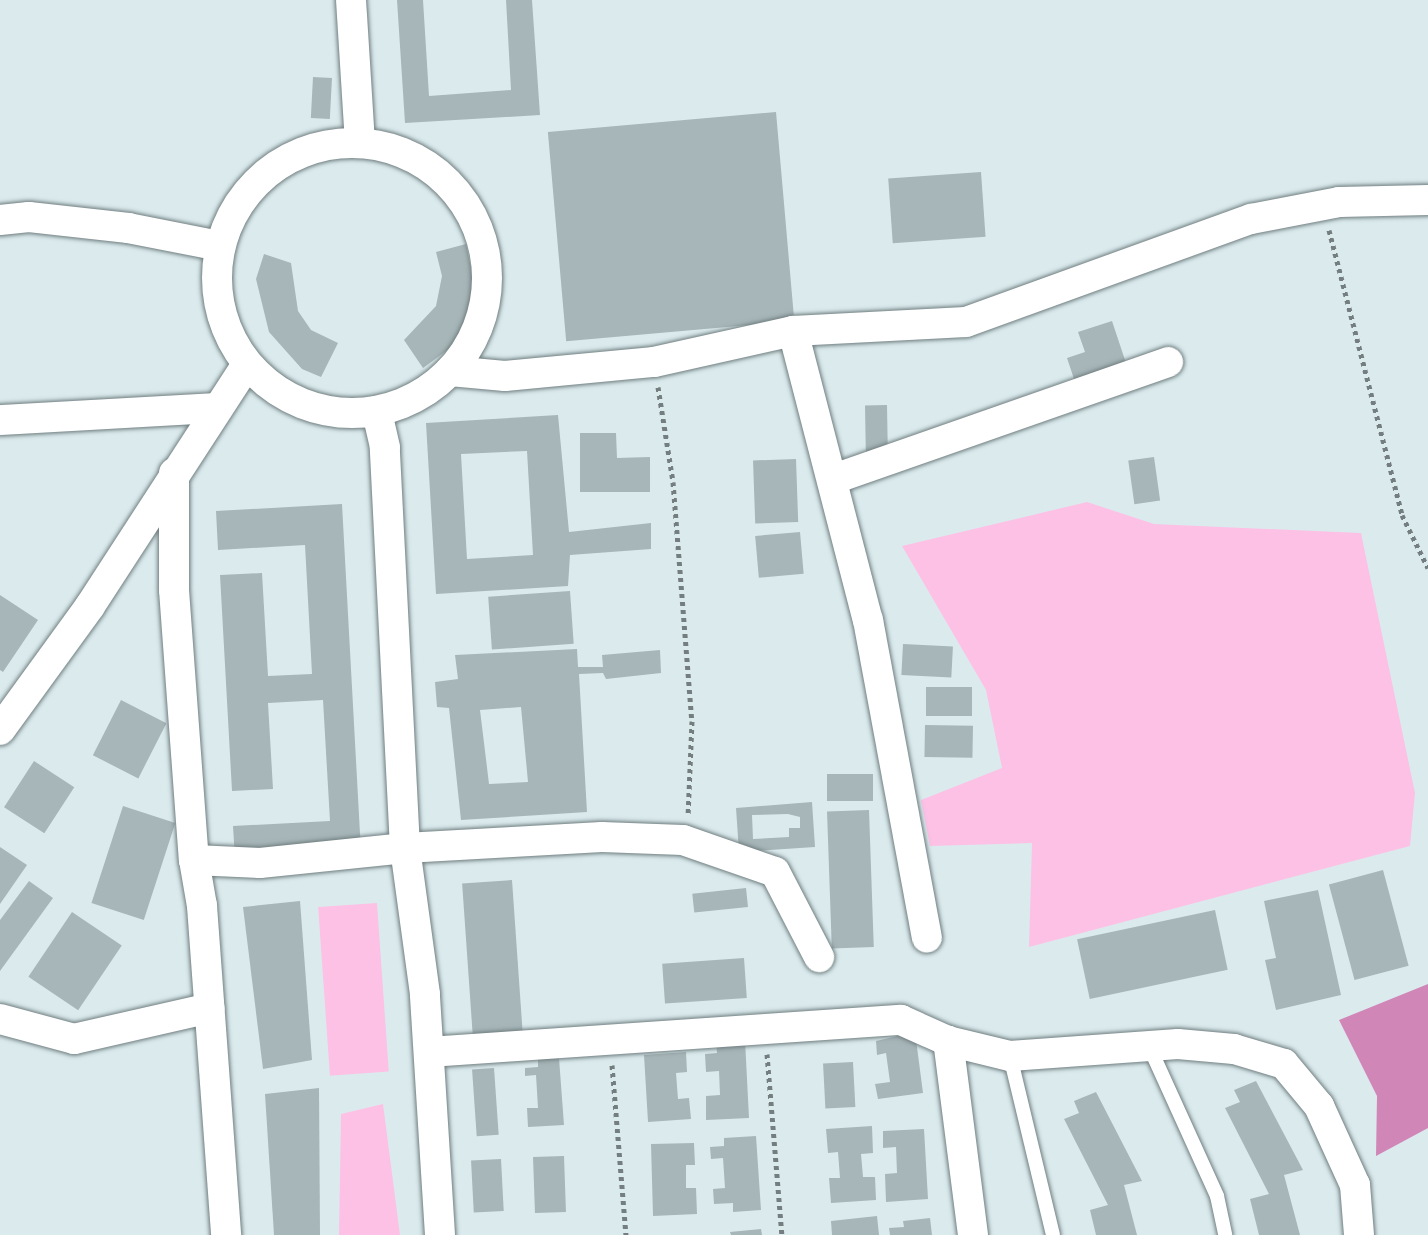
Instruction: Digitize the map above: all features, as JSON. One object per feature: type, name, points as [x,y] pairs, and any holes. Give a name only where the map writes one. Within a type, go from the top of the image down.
[{"type":"street","points":[[351,0],[360,143]]},
{"type":"street","points":[[360,143],[395,150],[436,172],[463,200],[477,227],[488,272],[484,311],[473,339],[450,371],[414,399],[377,411],[346,413],[301,403],[273,389],[247,364],[219,307],[220,246],[238,203],[270,170],[311,149],[360,143]]},
{"type":"street","points":[[450,371],[505,376],[654,362],[793,331],[966,322],[1251,219],[1339,202],[1428,200]]},
{"type":"street","points":[[0,220],[43,218],[220,246]]},
{"type":"street","points":[[793,331],[834,479],[889,719],[927,938]]},
{"type":"street","points":[[834,479],[1168,362]]},
{"type":"street","points":[[0,730],[90,606],[247,364]]},
{"type":"street","points":[[0,420],[216,408]]},
{"type":"street","points":[[377,411],[385,447],[405,848],[429,1052],[440,1235]]},
{"type":"street","points":[[174,473],[174,590],[226,1235]]},
{"type":"street","points":[[194,860],[260,863],[405,848],[602,837],[683,840],[775,872],[819,957]]},
{"type":"street","points":[[0,1019],[74,1039],[210,1008]]},
{"type":"street","points":[[429,1052],[901,1020],[948,1041],[1010,1056],[1149,1046],[1234,1049],[1284,1064],[1319,1106],[1355,1185],[1359,1235]]},
{"type":"street","points":[[948,1041],[973,1235]]},
{"type":"lane","points":[[1149,1046],[1217,1196],[1225,1235]]},
{"type":"lane","points":[[1010,1056],[1053,1235]]},
{"type":"path","points":[[654,362],[673,482],[692,721],[689,811],[683,840]]},
{"type":"path","points":[[765,1029],[782,1235]]},
{"type":"path","points":[[610,1040],[626,1235]]},
{"type":"shaded area","points":[[1087,502],[1154,524],[1361,533],[1415,793],[1410,846],[1029,947],[1032,843],[930,846],[921,800],[1002,768],[986,690],[902,546]]},
{"type":"shaded area","points":[[377,903],[389,1072],[330,1076],[318,907]]},
{"type":"shaded area","points":[[1428,984],[1428,1128],[1376,1156],[1377,1096],[1339,1020]]},
{"type":"shaded area","points":[[383,1104],[400,1235],[339,1235],[341,1114]]},
{"type":"building","points":[[397,0],[423,0],[429,96],[511,90],[506,0],[532,0],[540,115],[405,123]]},
{"type":"building","points":[[313,77],[332,78],[330,119],[311,118]]},
{"type":"building","points":[[776,112],[794,321],[566,341],[548,132]]},
{"type":"building","points":[[981,172],[986,237],[893,243],[888,178]]},
{"type":"building","points":[[466,244],[476,292],[472,316],[453,346],[423,368],[404,340],[436,306],[442,276],[436,252]]},
{"type":"building","points":[[264,254],[291,263],[298,311],[311,330],[338,343],[321,377],[302,369],[269,332],[256,279]]},
{"type":"building","points":[[1112,321],[1126,363],[1074,379],[1067,358],[1085,352],[1078,332]]},
{"type":"building","points":[[865,405],[887,405],[888,454],[866,454]]},
{"type":"building","points":[[558,415],[569,532],[651,523],[651,549],[570,555],[568,586],[436,594],[426,423]],"holes":[[[527,451],[533,555],[467,559],[461,454]]]},
{"type":"building","points":[[580,433],[616,433],[617,458],[650,457],[650,492],[580,492]]},
{"type":"building","points":[[1154,457],[1160,501],[1134,504],[1128,461]]},
{"type":"building","points":[[796,459],[798,522],[755,523],[753,461]]},
{"type":"building","points":[[342,504],[361,852],[235,859],[233,826],[330,821],[323,700],[268,703],[273,789],[232,791],[220,575],[262,573],[268,676],[312,674],[305,545],[218,550],[216,511]]},
{"type":"building","points":[[800,532],[804,574],[759,578],[755,536]]},
{"type":"building","points":[[570,591],[574,644],[492,650],[488,597]]},
{"type":"building","points":[[0,595],[38,620],[3,672],[0,670]]},
{"type":"building","points":[[903,644],[953,647],[951,678],[901,675]]},
{"type":"building","points":[[577,649],[578,667],[603,667],[602,655],[660,650],[661,673],[606,679],[603,673],[579,674],[587,812],[461,820],[449,708],[437,707],[435,682],[458,679],[455,655]],"holes":[[[521,707],[528,782],[489,784],[480,710]]]},
{"type":"building","points":[[926,687],[972,687],[972,716],[926,716]]},
{"type":"building","points":[[121,700],[166,723],[138,778],[93,755]]},
{"type":"building","points":[[925,725],[973,726],[972,758],[924,757]]},
{"type":"building","points":[[34,761],[74,787],[44,833],[4,807]]},
{"type":"building","points":[[827,774],[873,774],[873,801],[827,801]]},
{"type":"building","points":[[812,802],[815,847],[739,852],[736,808]],"holes":[[[788,814],[800,817],[800,828],[789,828],[789,837],[753,839],[752,815]]]},
{"type":"building","points":[[123,806],[175,823],[144,920],[91,903]]},
{"type":"building","points":[[869,810],[874,947],[832,948],[827,811]]},
{"type":"building","points":[[0,847],[27,865],[0,904]]},
{"type":"building","points":[[1383,870],[1409,966],[1355,980],[1329,884]]},
{"type":"building","points":[[512,880],[523,1033],[473,1036],[462,883]]},
{"type":"building","points":[[29,881],[53,898],[0,971],[0,920]]},
{"type":"building","points":[[746,888],[748,907],[694,913],[692,894]]},
{"type":"building","points":[[1318,890],[1341,995],[1276,1010],[1265,960],[1276,958],[1264,901]]},
{"type":"building","points":[[300,901],[312,1060],[263,1069],[243,907]]},
{"type":"building","points":[[1215,910],[1228,970],[1090,999],[1077,939]]},
{"type":"building","points":[[72,912],[122,946],[78,1010],[28,977]]},
{"type":"building","points":[[744,958],[747,998],[665,1004],[662,964]]},
{"type":"building","points":[[915,1032],[923,1093],[878,1099],[875,1084],[890,1082],[886,1053],[877,1055],[876,1041]]},
{"type":"building","points":[[745,1040],[749,1118],[706,1120],[706,1096],[720,1095],[719,1071],[706,1072],[705,1054],[717,1053],[716,1041]]},
{"type":"building","points":[[686,1052],[687,1072],[676,1073],[678,1099],[689,1098],[691,1119],[648,1122],[644,1055]]},
{"type":"building","points":[[559,1058],[564,1125],[528,1127],[527,1108],[538,1108],[536,1075],[525,1076],[525,1068],[538,1067],[538,1059]]},
{"type":"building","points":[[853,1062],[855,1107],[825,1109],[823,1064]]},
{"type":"building","points":[[494,1068],[499,1135],[477,1136],[472,1070]]},
{"type":"building","points":[[1256,1081],[1303,1170],[1284,1175],[1300,1235],[1259,1235],[1250,1199],[1269,1194],[1225,1108],[1240,1102],[1234,1090]]},
{"type":"building","points":[[319,1088],[320,1235],[274,1235],[265,1094]]},
{"type":"building","points":[[1096,1092],[1142,1181],[1124,1185],[1137,1235],[1096,1235],[1090,1210],[1108,1205],[1064,1119],[1079,1113],[1074,1101]]},
{"type":"building","points":[[872,1126],[873,1153],[861,1154],[863,1177],[875,1177],[876,1200],[831,1203],[829,1178],[840,1178],[838,1152],[828,1153],[826,1129]]},
{"type":"building","points":[[924,1129],[928,1199],[886,1202],[885,1174],[897,1173],[896,1147],[883,1148],[883,1131]]},
{"type":"building","points":[[756,1136],[761,1210],[733,1212],[733,1203],[714,1204],[713,1189],[725,1188],[723,1158],[711,1159],[710,1147],[724,1146],[724,1138]]},
{"type":"building","points":[[694,1143],[695,1165],[686,1165],[686,1188],[696,1188],[697,1214],[653,1216],[651,1144]]},
{"type":"building","points":[[564,1156],[566,1212],[535,1213],[533,1157]]},
{"type":"building","points":[[501,1159],[504,1211],[474,1212],[471,1161]]},
{"type":"building","points":[[877,1216],[879,1235],[832,1235],[831,1221]]},
{"type":"building","points":[[930,1218],[932,1235],[890,1235],[889,1228],[904,1227],[903,1221]]},
{"type":"building","points":[[761,1229],[762,1235],[731,1235],[730,1232]]}]
